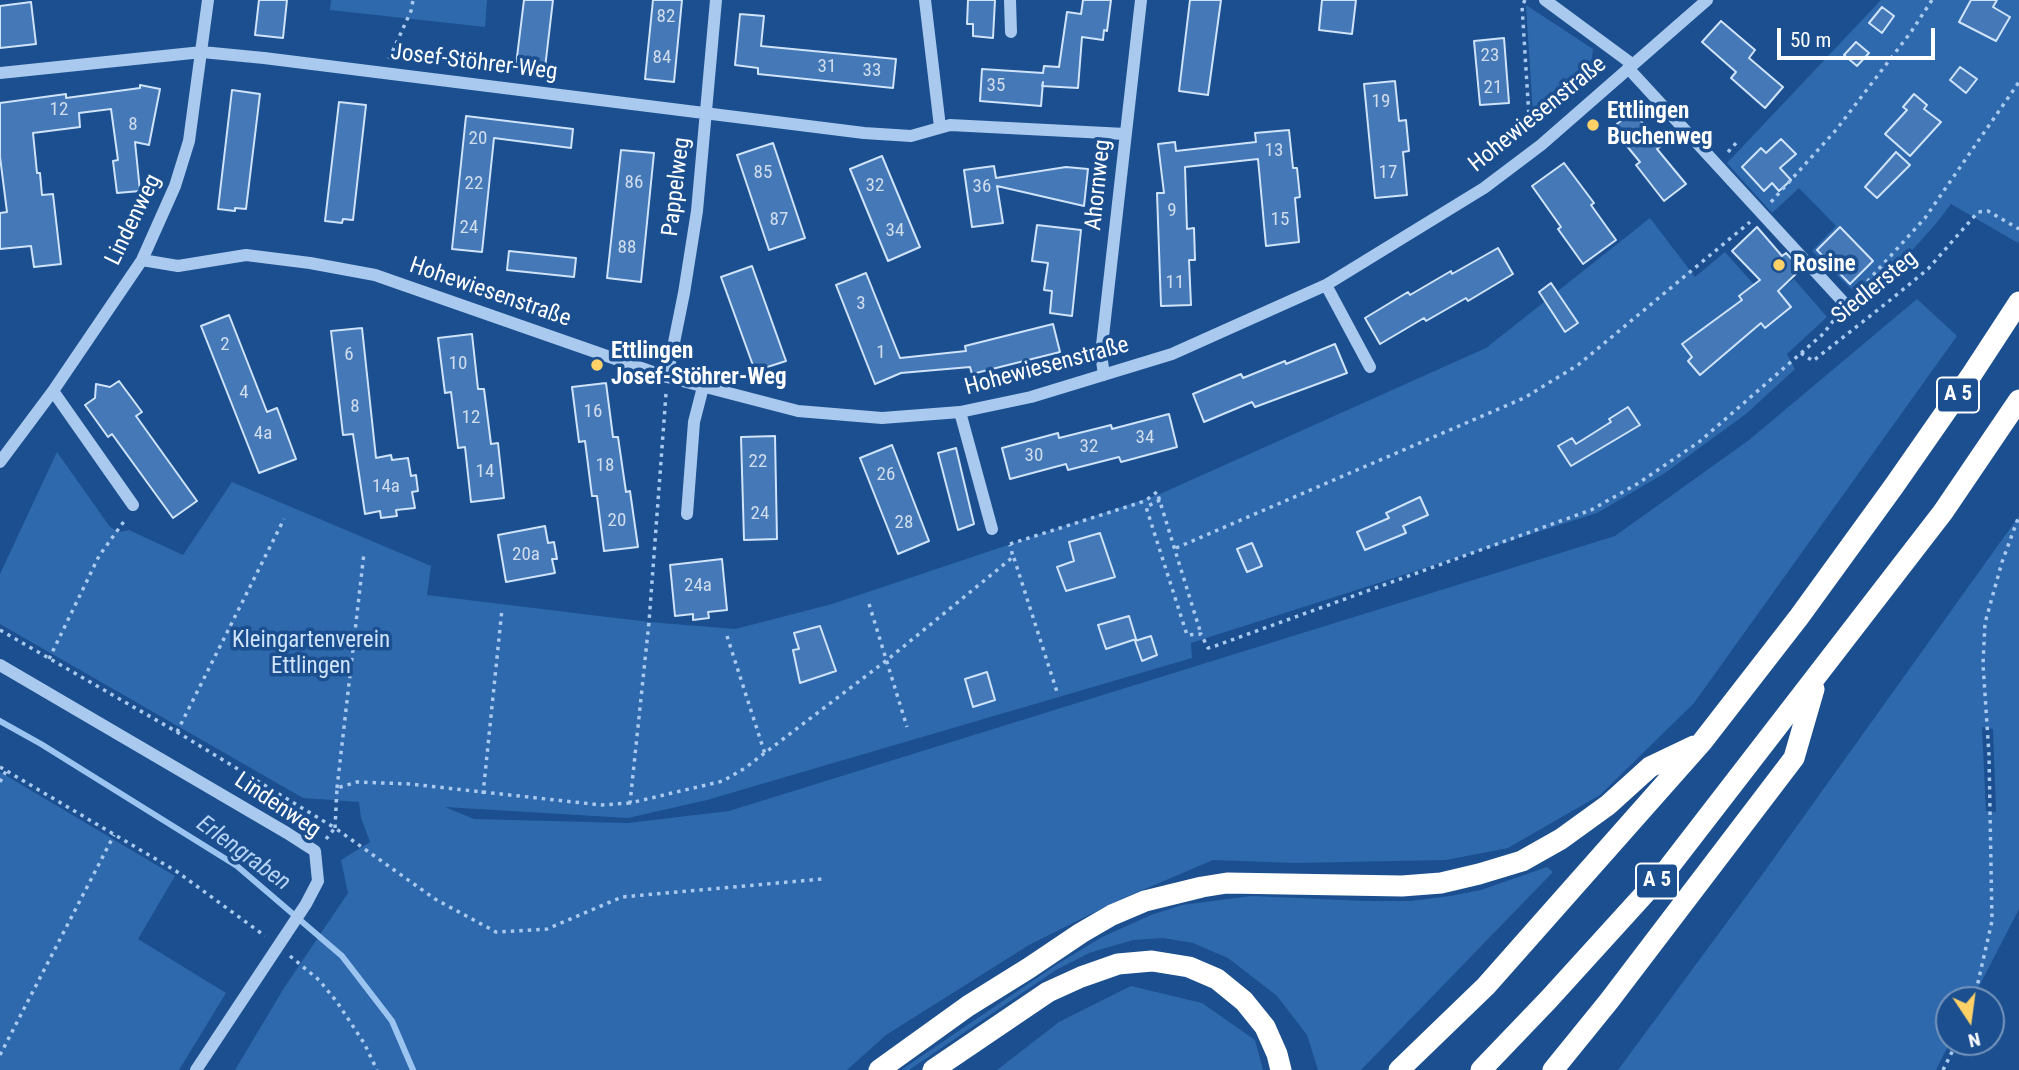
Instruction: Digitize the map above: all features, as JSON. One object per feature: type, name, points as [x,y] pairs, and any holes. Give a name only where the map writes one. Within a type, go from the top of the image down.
[{"type":"highway","name":"A 5","points":[[1399,1070],[1486,986],[1702,742],[1799,617],[1894,486],[2019,302]]},
{"type":"highway","name":"A 5","points":[[1480,1070],[1549,999],[1669,867],[1942,512],[2019,400]]},
{"type":"highway","name":"A 5","points":[[1553,1070],[1609,1001],[1794,758],[1817,677]]},
{"type":"highway","points":[[879,1070],[968,1006],[1081,933],[1112,915],[1145,901],[1227,883],[1402,886],[1441,883],[1479,874],[1522,861],[1561,839],[1608,806],[1650,766],[1702,742]]},
{"type":"highway","points":[[933,1070],[1048,992],[1118,964],[1152,961],[1189,967],[1217,979],[1244,1001],[1265,1027],[1281,1070]]},
{"type":"street","name":"Lindenweg","points":[[0,462],[53,391],[142,260],[175,186],[189,141],[208,0]]},
{"type":"street","name":"Pappelweg","points":[[667,377],[696,211],[716,0]]},
{"type":"street","points":[[925,0],[940,127]]},
{"type":"street","points":[[1010,0],[1011,32]]},
{"type":"street","name":"Ahornweg","points":[[1104,375],[1101,354],[1141,0]]},
{"type":"street","points":[[1545,0],[1630,66],[1846,305]]},
{"type":"street","name":"Hohewiesenstraße","points":[[142,260],[178,266],[246,255],[375,275],[667,377],[798,411],[882,418],[960,412],[1031,397],[1172,354],[1326,285],[1484,188],[1541,145],[1707,0]]},
{"type":"street","name":"Josef-Stöhrer-Weg","points":[[0,73],[202,52],[864,133],[911,136],[950,125],[1125,134]]},
{"type":"street","points":[[1326,285],[1370,367]]},
{"type":"street","points":[[687,514],[694,422],[703,387]]},
{"type":"street","points":[[53,391],[133,505]]},
{"type":"street","points":[[960,412],[992,529]]},
{"type":"street","name":"Lindenweg","points":[[0,665],[275,825],[314,851],[318,881],[306,904],[196,1070]]},
{"type":"path","points":[[383,73],[413,0]]},
{"type":"path","points":[[1525,0],[1522,6],[1530,134],[1541,145]]},
{"type":"path","points":[[1176,548],[1524,398],[1578,365],[1760,212],[1791,182],[1836,130],[1911,32],[1932,0]]},
{"type":"path","name":"Siedlersteg","points":[[2019,82],[1925,218],[1823,334],[1801,353],[1813,361],[1889,301],[1928,269],[1978,212],[1988,211],[2019,229]]},
{"type":"path","points":[[1010,545],[1145,501],[1157,492],[1201,634],[1208,648],[1591,510],[1637,484],[1699,442],[1801,353]]},
{"type":"path","points":[[630,803],[649,622],[667,377]]},
{"type":"path","points":[[1160,500],[1146,508],[1187,635],[1201,634]]},
{"type":"path","points":[[49,659],[99,556],[133,505]]},
{"type":"path","points":[[1977,986],[1992,921],[1989,755],[1983,664],[1985,622],[2002,562],[2019,516]]},
{"type":"path","points":[[177,732],[284,519]]},
{"type":"path","points":[[992,529],[1003,531],[1010,545],[1057,692]]},
{"type":"path","points":[[314,851],[335,828],[337,788],[364,553]]},
{"type":"path","points":[[337,788],[357,782],[410,784],[601,805],[630,803],[723,781],[765,754],[887,660],[1013,557]]},
{"type":"path","points":[[869,604],[907,727]]},
{"type":"path","points":[[483,793],[502,609]]},
{"type":"path","points":[[0,630],[177,732],[335,828],[435,899],[496,932],[547,929],[622,897],[822,879]]},
{"type":"path","points":[[727,636],[765,754]]},
{"type":"path","points":[[0,767],[176,871],[277,946],[319,980],[337,1002],[365,1043],[377,1070]]},
{"type":"path","points":[[0,782],[6,771]]},
{"type":"path","points":[[0,1055],[114,835]]},
{"type":"green space","points":[[331,0],[487,0],[485,27],[330,10]]},
{"type":"green space","points":[[1881,0],[2019,0],[2019,241],[2018,243],[1951,204],[1865,302],[1812,251],[1836,226],[1799,188],[1772,213],[1727,163]]},
{"type":"green space","points":[[1526,5],[1593,49],[1589,84],[1534,129]]},
{"type":"green space","name":"Kleingartenverein Ettlingen","points":[[1650,218],[1695,277],[1725,252],[1768,300],[1794,279],[1827,317],[1787,354],[1795,369],[1746,414],[1665,473],[1597,513],[1191,643],[1192,658],[707,800],[628,818],[445,807],[474,819],[628,823],[729,811],[1615,536],[1749,440],[1917,299],[1957,336],[1694,703],[1600,795],[1508,848],[1446,860],[1295,863],[1213,860],[1117,901],[1029,945],[886,1035],[847,1070],[235,1070],[284,988],[348,893],[341,860],[370,842],[361,818],[359,802],[303,798],[0,624],[0,574],[57,452],[110,527],[119,532],[129,530],[183,555],[232,482],[431,566],[427,595],[649,622],[735,629],[832,604],[1160,494],[1486,348]]},
{"type":"green space","points":[[2019,516],[2019,909],[1979,986],[1935,986],[1935,1056],[1943,1056],[1936,1070],[1618,1070],[1759,879]],"holes":[[[1982,727],[1993,729],[1996,812],[1986,811]]]},
{"type":"green space","points":[[0,772],[175,876],[138,939],[226,993],[179,1070],[0,1070]]},
{"type":"green space","points":[[1547,867],[1553,872],[1361,1070],[1318,1070],[1307,1035],[1277,996],[1228,958],[1193,943],[1163,938],[1133,940],[1089,953],[1056,970],[909,1070],[901,1070],[1102,937],[1151,915],[1182,905],[1251,896],[1410,901],[1481,890]]},
{"type":"green space","points":[[1131,986],[1202,1003],[1255,1040],[1263,1070],[997,1070],[1059,1022]]},
{"type":"building","points":[[259,0],[287,0],[283,38],[255,35]]},
{"type":"building","points":[[524,0],[553,0],[545,68],[516,65]]},
{"type":"building","points":[[653,0],[682,0],[674,82],[645,79]]},
{"type":"building","points":[[968,0],[995,0],[993,38],[973,36],[973,24],[967,24]]},
{"type":"building","points":[[1083,0],[1111,0],[1107,31],[1104,30],[1103,40],[1082,37],[1078,88],[1043,86],[1041,106],[980,101],[982,69],[1043,73],[1044,66],[1059,67],[1067,12],[1081,14]]},
{"type":"building","points":[[1190,0],[1221,0],[1208,95],[1179,91]]},
{"type":"building","points":[[1322,0],[1356,0],[1352,34],[1319,30]]},
{"type":"building","points":[[1971,0],[1997,0],[1993,7],[2010,17],[1996,41],[1959,22]]},
{"type":"building","points":[[31,2],[36,44],[0,48],[0,6]]},
{"type":"building","points":[[1882,7],[1894,16],[1882,33],[1869,23]]},
{"type":"building","points":[[740,14],[764,16],[761,46],[896,59],[893,88],[758,74],[758,68],[735,65]]},
{"type":"building","points":[[1721,21],[1755,50],[1749,58],[1783,87],[1765,108],[1731,78],[1736,72],[1702,42]]},
{"type":"building","points":[[1504,38],[1509,103],[1480,105],[1474,41]]},
{"type":"building","points":[[1856,42],[1869,53],[1857,66],[1844,55]]},
{"type":"building","points":[[1960,67],[1977,79],[1966,93],[1950,80]]},
{"type":"building","points":[[1395,81],[1399,121],[1406,120],[1409,151],[1403,152],[1407,195],[1375,198],[1364,84]]},
{"type":"building","points":[[140,85],[160,89],[149,145],[135,142],[140,191],[117,193],[113,161],[118,160],[111,109],[79,113],[80,127],[33,133],[42,195],[53,194],[61,264],[34,267],[31,246],[0,249],[0,213],[7,212],[0,157],[0,103],[66,94],[66,98],[140,88]]},
{"type":"building","points":[[232,90],[260,94],[246,209],[235,208],[235,211],[218,209]]},
{"type":"building","points":[[1914,94],[1927,105],[1924,109],[1941,122],[1910,156],[1885,134],[1907,110],[1903,107]]},
{"type":"building","points":[[339,102],[366,105],[353,220],[343,219],[342,223],[325,221]]},
{"type":"building","points":[[1633,111],[1661,146],[1657,149],[1686,184],[1664,201],[1636,165],[1640,162],[1612,128]]},
{"type":"building","points":[[466,116],[573,129],[571,148],[494,138],[482,252],[452,249]]},
{"type":"building","points":[[1289,130],[1293,168],[1297,168],[1300,197],[1295,198],[1299,242],[1266,246],[1258,159],[1185,167],[1187,229],[1194,228],[1195,260],[1189,260],[1191,305],[1161,306],[1157,193],[1164,193],[1158,144],[1175,142],[1176,151],[1256,142],[1255,133]]},
{"type":"building","points":[[1781,139],[1796,154],[1780,168],[1791,180],[1779,191],[1772,183],[1764,191],[1742,167],[1761,148],[1766,153]]},
{"type":"building","points":[[773,143],[805,238],[769,250],[737,155]]},
{"type":"building","points":[[621,150],[654,153],[641,282],[607,278]]},
{"type":"building","points":[[1896,152],[1910,165],[1877,198],[1865,187]]},
{"type":"building","points":[[882,156],[920,247],[888,261],[850,169]]},
{"type":"building","points":[[1564,163],[1594,203],[1591,205],[1616,240],[1583,264],[1532,186]]},
{"type":"building","points":[[994,166],[996,178],[1066,167],[1088,169],[1084,206],[997,186],[1003,223],[972,227],[964,170]]},
{"type":"building","points":[[1037,225],[1081,230],[1072,316],[1050,313],[1052,291],[1044,290],[1048,263],[1032,261]]},
{"type":"building","points":[[1757,227],[1782,256],[1786,253],[1801,269],[1778,291],[1791,307],[1765,328],[1761,323],[1700,375],[1688,361],[1692,357],[1682,344],[1742,300],[1739,296],[1760,280],[1732,251]]},
{"type":"building","points":[[1840,227],[1873,261],[1850,284],[1817,250]]},
{"type":"building","points":[[1498,248],[1513,274],[1468,301],[1466,298],[1426,321],[1424,318],[1380,344],[1365,318],[1408,292],[1410,295]]},
{"type":"building","points":[[509,251],[576,258],[574,277],[507,270]]},
{"type":"building","points":[[752,266],[786,361],[755,371],[721,277]]},
{"type":"building","points":[[866,273],[900,358],[966,351],[965,346],[1053,324],[1060,352],[972,374],[970,367],[901,373],[875,384],[836,285]]},
{"type":"building","points":[[1551,283],[1578,323],[1565,332],[1539,292]]},
{"type":"building","points":[[229,315],[267,412],[277,408],[296,459],[259,473],[201,326]]},
{"type":"building","points":[[362,328],[376,458],[391,455],[392,460],[408,458],[411,476],[416,475],[418,491],[412,492],[415,508],[396,510],[397,516],[381,518],[380,511],[365,514],[353,434],[343,435],[331,331]]},
{"type":"building","points":[[472,334],[478,389],[484,389],[491,444],[498,443],[504,498],[471,502],[465,447],[458,448],[451,392],[445,393],[438,338]]},
{"type":"building","points":[[1335,344],[1347,373],[1255,407],[1252,402],[1204,422],[1193,394],[1241,374],[1243,378]]},
{"type":"building","points":[[119,381],[142,412],[136,416],[197,501],[173,518],[112,434],[108,437],[85,405],[95,398],[96,384],[110,387]]},
{"type":"building","points":[[606,383],[613,437],[618,437],[626,492],[630,491],[638,547],[604,551],[597,496],[592,496],[585,441],[579,442],[572,387]]},
{"type":"building","points":[[1628,407],[1640,425],[1571,466],[1558,446],[1572,438],[1576,444],[1611,422],[1609,419]]},
{"type":"building","points":[[1169,414],[1177,447],[1121,462],[1119,457],[1068,470],[1066,464],[1010,479],[1002,448],[1058,433],[1059,438],[1111,425],[1112,429]]},
{"type":"building","points":[[775,436],[777,539],[744,540],[741,437]]},
{"type":"building","points":[[892,445],[929,541],[898,554],[860,458]]},
{"type":"building","points":[[956,448],[974,524],[958,530],[938,453]]},
{"type":"building","points":[[1420,497],[1428,515],[1403,526],[1406,533],[1365,550],[1357,532],[1389,518],[1386,513]]},
{"type":"building","points":[[545,526],[548,543],[554,542],[557,559],[552,559],[555,573],[506,582],[498,535]]},
{"type":"building","points":[[1100,533],[1115,577],[1066,591],[1057,567],[1074,561],[1069,542]]},
{"type":"building","points":[[1252,543],[1262,566],[1247,572],[1237,549]]},
{"type":"building","points":[[722,559],[727,610],[708,612],[709,618],[693,620],[693,614],[675,616],[670,565]]},
{"type":"building","points":[[1129,616],[1136,639],[1106,649],[1098,625]]},
{"type":"building","points":[[820,626],[836,671],[800,683],[793,650],[799,649],[794,633]]},
{"type":"building","points":[[1151,636],[1157,655],[1142,661],[1135,641]]},
{"type":"building","points":[[987,672],[995,700],[973,707],[965,679]]},
{"type":"waterway","name":"Erlengraben","points":[[0,721],[237,866],[342,956],[392,1021],[413,1070]]},
{"type":"place","name":"Ettlingen Buchenweg","points":[[1593,125]]},
{"type":"place","name":"Rosine","points":[[1779,265]]},
{"type":"place","name":"Ettlingen Josef-Stöhrer-Weg","points":[[597,365]]}]
